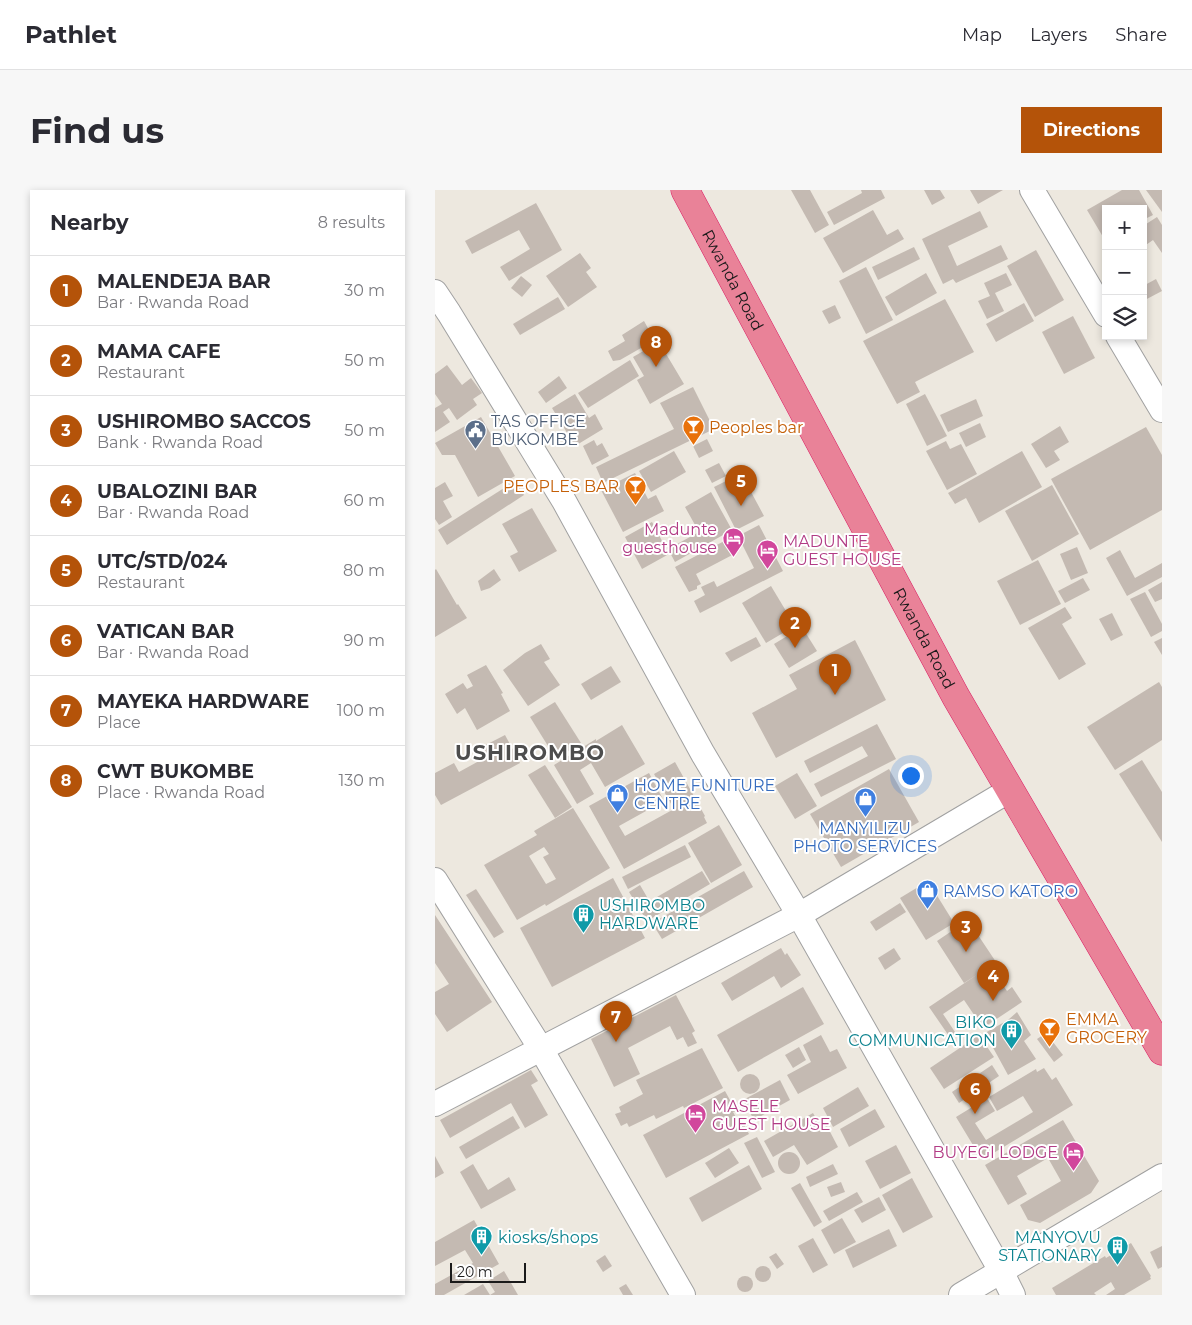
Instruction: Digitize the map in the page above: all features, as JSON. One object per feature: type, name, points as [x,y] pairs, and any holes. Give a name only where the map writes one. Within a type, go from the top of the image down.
[{"type":"highway","name":"Rwanda Road","points":[[685,190],[956,697],[1162,1051]]},
{"type":"street","points":[[1032,190],[1102,308]]},
{"type":"street","points":[[435,292],[565,501],[703,754],[799,914],[1013,1295]]},
{"type":"street","points":[[1120,340],[1162,410]]},
{"type":"street","points":[[435,1104],[799,914],[1009,790]]},
{"type":"street","points":[[435,880],[541,1049],[683,1295]]},
{"type":"street","points":[[961,1295],[1162,1176]]},
{"type":"building","points":[[791,190],[810,190],[829,225],[815,233]]},
{"type":"building","points":[[861,190],[881,190],[885,198],[834,225],[827,212],[862,193]]},
{"type":"building","points":[[924,190],[940,190],[945,198],[932,205]]},
{"type":"building","points":[[970,190],[1003,190],[978,204]]},
{"type":"building","points":[[1122,190],[1139,190],[1153,215],[1147,218],[1147,205],[1102,205],[1102,235],[1087,210]]},
{"type":"building","points":[[1146,190],[1162,190],[1162,212]]},
{"type":"building","points":[[536,203],[562,250],[509,281],[500,267],[530,249],[519,230],[472,254],[465,241]]},
{"type":"building","points":[[873,210],[887,235],[898,229],[904,239],[843,273],[823,238]]},
{"type":"building","points":[[980,211],[988,227],[948,246],[957,266],[1001,245],[1008,259],[956,283],[953,279],[943,284],[922,239]]},
{"type":"building","points":[[1157,217],[1162,225],[1162,253],[1153,240],[1147,244],[1147,223]]},
{"type":"building","points":[[914,247],[920,259],[878,280],[872,267]]},
{"type":"building","points":[[1036,250],[1064,300],[1035,317],[1007,266]]},
{"type":"building","points":[[580,253],[591,268],[586,272],[597,287],[568,307],[546,276]]},
{"type":"building","points":[[866,267],[893,320],[866,334],[839,281]]},
{"type":"building","points":[[926,273],[937,293],[896,316],[885,297]]},
{"type":"building","points":[[1006,273],[1012,285],[995,293],[1004,311],[987,319],[978,301],[990,296],[984,283]]},
{"type":"building","points":[[521,276],[532,285],[522,297],[511,288]]},
{"type":"building","points":[[1156,279],[1162,291],[1147,299],[1147,284]]},
{"type":"building","points":[[558,297],[565,309],[520,335],[513,324]]},
{"type":"building","points":[[945,299],[974,352],[915,382],[920,392],[897,404],[863,341]]},
{"type":"building","points":[[1024,303],[1034,321],[996,342],[986,324]]},
{"type":"building","points":[[835,305],[841,318],[829,324],[822,311]]},
{"type":"building","points":[[1073,316],[1095,358],[1064,374],[1042,332]]},
{"type":"building","points":[[644,321],[649,330],[656,326],[662,336],[620,360],[613,361],[608,351],[625,341],[622,335]]},
{"type":"building","points":[[659,342],[684,384],[650,404],[637,380],[644,376],[633,357]]},
{"type":"building","points":[[630,360],[639,376],[588,408],[578,393]]},
{"type":"building","points":[[447,365],[462,385],[471,378],[482,393],[473,399],[477,405],[457,420],[449,408],[443,412],[450,422],[435,432],[435,408],[442,404],[435,394],[435,374]]},
{"type":"building","points":[[559,376],[567,388],[546,403],[538,392]]},
{"type":"building","points":[[693,387],[714,429],[603,483],[596,467],[674,429],[660,403]]},
{"type":"building","points":[[575,394],[589,418],[595,414],[603,429],[575,446],[552,408]]},
{"type":"building","points":[[925,394],[947,436],[927,446],[906,404]]},
{"type":"building","points":[[976,399],[983,416],[948,432],[940,415]]},
{"type":"building","points":[[481,417],[515,476],[478,497],[455,455],[442,455],[435,443]]},
{"type":"building","points":[[980,423],[986,437],[966,447],[959,433]]},
{"type":"building","points":[[1060,426],[1069,442],[1054,451],[1060,460],[1046,468],[1031,444]]},
{"type":"building","points":[[1146,427],[1162,455],[1162,510],[1090,550],[1051,479]]},
{"type":"building","name":"PEOPLES BAR","points":[[707,439],[713,451],[699,458],[693,446]]},
{"type":"building","points":[[594,440],[597,446],[602,443],[609,456],[592,465],[583,446]]},
{"type":"building","points":[[946,441],[950,449],[961,444],[977,474],[947,490],[926,451]]},
{"type":"building","name":"PEOPLES BAR","points":[[674,451],[686,472],[651,492],[639,471]]},
{"type":"building","points":[[1022,451],[1042,487],[979,523],[966,498],[955,504],[948,493]]},
{"type":"building","name":"PEOPLES BAR","points":[[719,463],[726,476],[712,483],[705,470]]},
{"type":"building","name":"PEOPLES BAR","points":[[635,473],[648,499],[656,495],[664,511],[623,532],[601,490]]},
{"type":"building","points":[[732,478],[741,495],[750,490],[764,516],[736,530],[714,487]]},
{"type":"building","points":[[515,481],[524,495],[447,545],[438,530]]},
{"type":"building","points":[[445,482],[453,496],[443,501],[452,517],[439,525],[435,519],[435,488]]},
{"type":"building","points":[[1052,485],[1079,534],[1032,561],[1005,511]]},
{"type":"building","points":[[711,492],[732,530],[675,562],[668,549],[699,532],[685,507]]},
{"type":"building","points":[[532,508],[557,551],[519,572],[510,556],[518,552],[502,524]]},
{"type":"building","points":[[652,522],[669,554],[642,569],[625,537]]},
{"type":"building","name":"MADUNTE GUEST HOUSE","points":[[759,525],[783,571],[700,613],[694,601],[705,595],[701,587],[714,581],[717,587],[754,568],[738,536]]},
{"type":"building","name":"MADUNTE GUEST HOUSE","points":[[730,538],[738,552],[696,574],[701,584],[697,586],[697,589],[689,592],[675,567]]},
{"type":"building","points":[[1077,547],[1088,573],[1071,580],[1060,554]]},
{"type":"building","points":[[1120,550],[1135,578],[1162,563],[1162,577],[1127,596],[1106,558]]},
{"type":"building","points":[[1038,560],[1061,604],[1020,625],[997,581]]},
{"type":"building","points":[[494,569],[501,580],[490,588],[481,591],[478,581]]},
{"type":"building","points":[[435,570],[457,605],[467,618],[435,637]]},
{"type":"building","points":[[1083,578],[1090,590],[1065,603],[1058,591]]},
{"type":"building","points":[[1162,582],[1162,599],[1155,602],[1148,590]]},
{"type":"building","points":[[771,586],[795,626],[766,643],[742,603]]},
{"type":"building","points":[[1145,592],[1162,624],[1162,631],[1151,637],[1130,599]]},
{"type":"building","points":[[1065,607],[1072,618],[1062,624],[1086,664],[1059,680],[1028,628]]},
{"type":"building","points":[[1112,613],[1123,635],[1111,641],[1099,619]]},
{"type":"building","points":[[802,627],[817,651],[789,668],[774,644]]},
{"type":"building","points":[[756,637],[761,646],[731,662],[725,653]]},
{"type":"building","points":[[1162,638],[1162,655],[1154,642]]},
{"type":"building","points":[[855,640],[886,700],[776,758],[752,713],[797,689],[789,675]]},
{"type":"building","points":[[541,644],[550,659],[544,662],[560,685],[528,706],[503,670],[525,653]]},
{"type":"building","points":[[486,665],[503,693],[501,694],[510,711],[477,730],[465,708],[457,714],[445,694],[463,683],[467,689],[473,686],[467,675]]},
{"type":"building","points":[[611,666],[621,682],[591,700],[581,684]]},
{"type":"building","points":[[1159,682],[1162,687],[1162,740],[1115,770],[1087,727]]},
{"type":"building","points":[[555,702],[581,743],[556,759],[530,717]]},
{"type":"building","points":[[877,724],[896,759],[821,797],[814,784],[868,756],[862,746],[810,773],[804,761]]},
{"type":"building","points":[[622,725],[645,764],[605,787],[591,763],[580,770],[594,794],[577,804],[554,765]]},
{"type":"building","points":[[505,735],[520,763],[441,805],[435,795],[435,773],[454,763],[459,772],[479,761],[474,751]]},
{"type":"building","points":[[1142,760],[1162,792],[1162,842],[1119,774]]},
{"type":"building","name":"HOME FUNITURE CENTRE","points":[[675,762],[707,823],[624,869],[589,806],[649,773],[664,801],[619,826],[625,836],[674,809],[654,774]]},
{"type":"building","points":[[545,765],[572,807],[555,818],[528,775]]},
{"type":"building","name":"MANYILIZU PHOTO SERVICES","points":[[889,769],[919,822],[841,867],[810,814]]},
{"type":"building","points":[[797,773],[817,806],[795,819],[775,786]]},
{"type":"building","points":[[573,808],[610,868],[546,906],[545,904],[517,920],[484,865],[537,835],[534,831]],"holes":[[[544,847],[549,854],[543,857],[556,879],[546,884],[529,856]]]},
{"type":"building","points":[[719,825],[742,865],[711,883],[688,843]]},
{"type":"building","points":[[685,845],[691,857],[628,889],[622,877]]},
{"type":"building","points":[[702,871],[710,884],[647,921],[629,892],[640,885],[654,909],[650,901]]},
{"type":"building","points":[[744,871],[753,887],[662,939],[652,923]]},
{"type":"building","name":"USHIROMBO HARDWARE","points":[[613,878],[645,938],[552,987],[520,928]]},
{"type":"building","name":"RAMSO KATORO","points":[[928,881],[954,923],[926,940],[900,898]]},
{"type":"building","points":[[476,889],[504,932],[494,938],[466,895]]},
{"type":"building","points":[[900,903],[906,912],[876,931],[870,922]]},
{"type":"building","points":[[435,915],[492,1002],[447,1032],[435,1014],[435,992],[449,984],[435,963]]},
{"type":"building","points":[[968,920],[1000,968],[994,972],[1007,991],[1012,987],[1022,1002],[983,1028],[964,1000],[943,1014],[957,1035],[951,1039],[929,1007],[978,974],[964,983],[937,941]]},
{"type":"building","points":[[781,948],[785,955],[787,953],[801,975],[781,988],[774,976],[732,1001],[721,983]]},
{"type":"building","points":[[894,948],[901,959],[885,970],[878,958]]},
{"type":"building","points":[[803,987],[824,1024],[738,1072],[717,1035]]},
{"type":"building","points":[[676,995],[695,1031],[692,1033],[697,1043],[688,1047],[683,1037],[677,1040],[670,1026],[628,1048],[640,1074],[614,1087],[591,1039]]},
{"type":"building","name":"BIKO COMMUNICATION","points":[[1017,1012],[1031,1035],[1024,1041],[1036,1059],[1008,1075],[985,1033],[1008,1020]]},
{"type":"building","name":"EMMA GROCERY","points":[[1046,1033],[1063,1055],[1054,1062],[1037,1039]]},
{"type":"building","points":[[821,1035],[830,1052],[837,1049],[847,1068],[798,1094],[787,1075],[811,1062],[803,1045]]},
{"type":"building","points":[[979,1035],[994,1057],[944,1089],[930,1068]]},
{"type":"building","points":[[799,1047],[806,1060],[793,1068],[785,1055]]},
{"type":"building","points":[[702,1048],[723,1088],[684,1108],[683,1106],[656,1119],[654,1115],[629,1127],[627,1123],[621,1126],[615,1114],[621,1112],[619,1107],[643,1094],[636,1080]]},
{"type":"building","points":[[992,1065],[999,1076],[959,1103],[952,1092]]},
{"type":"building","points":[[1044,1068],[1052,1080],[1056,1077],[1073,1105],[982,1160],[956,1117],[987,1098],[995,1111],[975,1123],[986,1140],[1033,1112],[1023,1096],[997,1111],[989,1097],[1036,1069],[1037,1072]]},
{"type":"building","points":[[531,1070],[538,1081],[531,1085],[548,1115],[525,1128],[511,1103],[450,1138],[440,1120]]},
{"type":"building","points":[[746,1074],[754,1074],[760,1080],[760,1088],[754,1094],[746,1094],[740,1088],[740,1080]]},
{"type":"building","points":[[780,1080],[790,1100],[754,1120],[743,1100]]},
{"type":"building","points":[[858,1087],[869,1106],[833,1127],[823,1108]]},
{"type":"building","name":"MASELE GUEST HOUSE","points":[[725,1091],[736,1111],[733,1112],[737,1119],[740,1117],[749,1134],[666,1178],[643,1135]]},
{"type":"building","points":[[875,1109],[885,1127],[849,1147],[840,1129]]},
{"type":"building","points":[[813,1113],[822,1129],[827,1126],[838,1147],[807,1165],[794,1145],[773,1157],[764,1141]]},
{"type":"building","points":[[513,1116],[520,1128],[466,1159],[459,1147]]},
{"type":"building","name":"BUYEGI LODGE","points":[[1063,1120],[1099,1181],[1091,1193],[1040,1223],[1028,1220],[1020,1205],[1061,1181],[1048,1158],[1017,1176],[1027,1194],[1008,1205],[985,1165]]},
{"type":"building","points":[[757,1137],[775,1172],[762,1178],[744,1143]]},
{"type":"building","points":[[896,1145],[911,1173],[880,1189],[865,1161]]},
{"type":"building","points":[[729,1148],[739,1163],[715,1178],[705,1163]]},
{"type":"building","points":[[789,1152],[797,1155],[800,1163],[797,1171],[789,1174],[781,1171],[778,1163],[781,1155]]},
{"type":"building","points":[[435,1156],[444,1173],[435,1178]]},
{"type":"building","points":[[473,1164],[488,1190],[509,1177],[516,1190],[481,1209],[460,1172]]},
{"type":"building","points":[[833,1164],[838,1174],[810,1187],[806,1177]]},
{"type":"building","points":[[749,1165],[762,1189],[702,1222],[689,1198]]},
{"type":"building","points":[[912,1178],[933,1217],[903,1233],[882,1195]]},
{"type":"building","points":[[841,1182],[845,1192],[831,1197],[827,1187]]},
{"type":"building","points":[[800,1183],[822,1222],[814,1227],[791,1188]]},
{"type":"building","points":[[857,1192],[863,1202],[829,1221],[823,1211]]},
{"type":"building","points":[[879,1197],[886,1210],[862,1223],[854,1210]]},
{"type":"building","points":[[842,1218],[856,1242],[834,1254],[821,1230]]},
{"type":"building","name":"kiosks/shops","points":[[474,1220],[499,1264],[444,1295],[435,1295],[435,1284],[473,1263],[465,1250],[435,1266],[435,1242]]},
{"type":"building","points":[[889,1229],[897,1246],[853,1268],[845,1250]]},
{"type":"building","points":[[813,1238],[828,1265],[813,1273],[798,1246]]},
{"type":"building","name":"MANYOVU STATIONARY","points":[[1131,1243],[1151,1279],[1124,1295],[1106,1295],[1115,1289],[1111,1282],[1094,1293],[1096,1295],[1056,1295],[1052,1288],[1105,1256],[1106,1258]]},
{"type":"building","points":[[1162,1246],[1162,1267],[1158,1269],[1150,1252]]},
{"type":"building","points":[[776,1253],[784,1264],[777,1269],[769,1257]]},
{"type":"building","points":[[605,1255],[612,1266],[603,1272],[596,1261]]},
{"type":"building","points":[[763,1266],[769,1268],[771,1274],[769,1280],[763,1282],[757,1280],[755,1274],[757,1268]]},
{"type":"building","points":[[504,1271],[518,1295],[490,1295],[495,1292],[488,1281]]},
{"type":"building","points":[[745,1276],[751,1278],[753,1284],[751,1290],[745,1292],[739,1290],[737,1284],[739,1278]]},
{"type":"building","points":[[483,1284],[490,1295],[464,1295]]},
{"type":"building","points":[[626,1284],[633,1295],[623,1295],[619,1288]]},
{"type":"place","name":"CWT BUKOMBE","points":[[656,367]]},
{"type":"place","name":"Peoples bar","points":[[693,446]]},
{"type":"place","name":"TAS OFFICE BUKOMBE","points":[[475,449]]},
{"type":"place","name":"PEOPLES BAR","points":[[635,505]]},
{"type":"place","name":"UTC/STD/024","points":[[741,506]]},
{"type":"place","name":"Madunte guesthouse","points":[[733,557]]},
{"type":"place","name":"MADUNTE GUEST HOUSE","points":[[767,569]]},
{"type":"place","name":"MAMA CAFE","points":[[795,648]]},
{"type":"place","name":"MALENDEJA BAR","points":[[835,695]]},
{"type":"place","name":"HOME FUNITURE CENTRE","points":[[618,813]]},
{"type":"place","name":"MANYILIZU PHOTO SERVICES","points":[[865,818]]},
{"type":"place","name":"RAMSO KATORO","points":[[927,910]]},
{"type":"place","name":"USHIROMBO HARDWARE","points":[[583,933]]},
{"type":"place","name":"USHIROMBO SACCOS","points":[[966,952]]},
{"type":"place","name":"UBALOZINI BAR","points":[[993,1001]]},
{"type":"place","name":"MAYEKA HARDWARE","points":[[616,1042]]},
{"type":"place","name":"EMMA GROCERY","points":[[1050,1047]]},
{"type":"place","name":"BIKO COMMUNICATION","points":[[1012,1050]]},
{"type":"place","name":"VATICAN BAR","points":[[975,1114]]},
{"type":"place","name":"MASELE GUEST HOUSE","points":[[696,1134]]},
{"type":"place","name":"BUYEGI LODGE","points":[[1074,1171]]},
{"type":"place","name":"kiosks/shops","points":[[482,1256]]},
{"type":"place","name":"MANYOVU STATIONARY","points":[[1117,1265]]},
{"type":"district","name":"USHIROMBO","points":[[530,753]]}]
